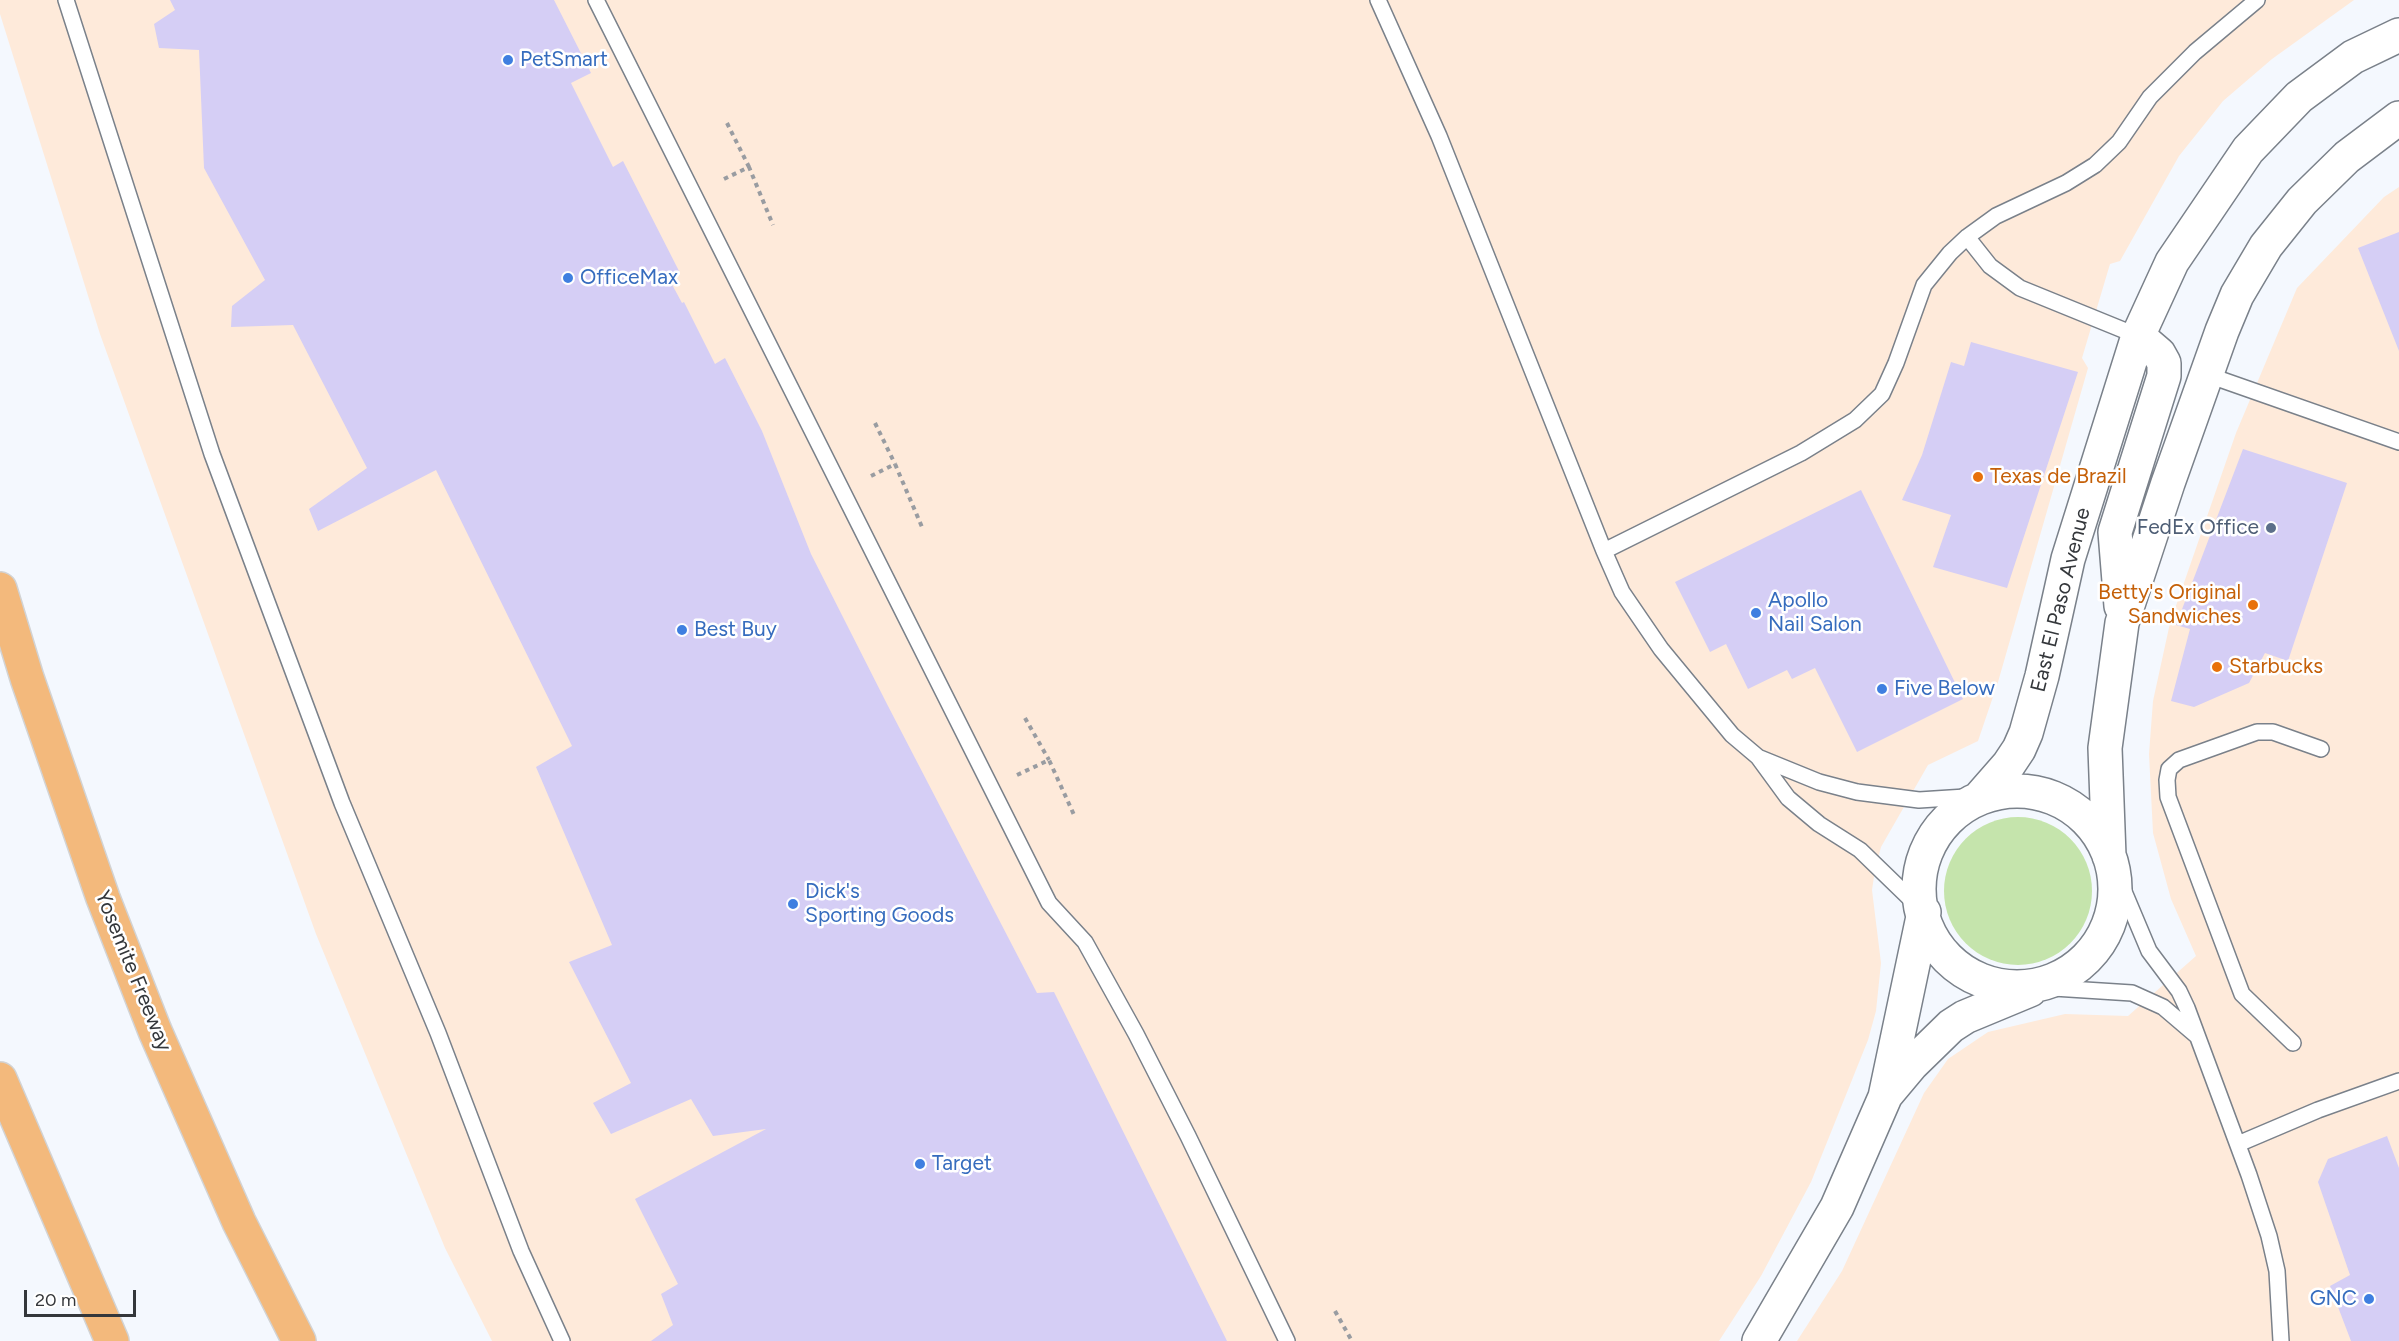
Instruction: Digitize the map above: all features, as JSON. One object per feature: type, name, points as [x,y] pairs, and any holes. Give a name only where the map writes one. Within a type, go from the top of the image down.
[{"type":"highway","name":"Yosemite Freeway","points":[[0,589],[27,678],[96,876],[155,1031],[239,1222],[299,1341]]},
{"type":"highway","points":[[0,1079],[112,1341]]},
{"type":"street","name":"East El Paso Avenue","points":[[1981,796],[2019,749],[2026,733],[2068,560],[2138,336],[2172,262],[2248,150],[2299,97],[2353,57],[2399,34]]},
{"type":"street","points":[[1885,1096],[1912,1064],[1951,1026],[1965,1017],[2076,970],[2090,956],[2102,936],[2112,912],[2113,892],[2109,856],[2105,748],[2122,623],[2168,483],[2222,331],[2237,295],[2266,246],[2302,201],[2347,157],[2399,118]]},
{"type":"street","points":[[2122,623],[2115,532],[2164,376],[2163,363],[2159,354],[2138,336]]},
{"type":"street","points":[[2038,987],[2012,987],[1987,982],[1963,971],[1944,954],[1932,934],[1918,888],[1921,868],[1930,844],[1945,821],[1981,796],[2003,791],[2024,790],[2053,796],[2078,812],[2092,826],[2109,856]]},
{"type":"street","points":[[1759,1341],[1837,1207],[1885,1096],[1924,912]]},
{"type":"lane","points":[[66,0],[212,453],[342,803],[438,1033],[521,1251],[562,1341]]},
{"type":"lane","points":[[596,0],[1044,894],[1049,903],[1084,942],[1136,1034],[1287,1341]]},
{"type":"lane","points":[[1377,0],[1438,136],[1622,592],[1661,649],[1732,735],[1758,757],[1788,798],[1819,824],[1860,850],[1924,912]]},
{"type":"lane","points":[[1604,550],[1801,453],[1855,420],[1882,394],[1896,363],[1924,285],[1950,253],[1967,237],[1996,216],[2066,183],[2095,165],[2119,142],[2151,97],[2195,52],[2258,0]]},
{"type":"lane","points":[[1967,237],[1990,266],[2020,288],[2138,336]]},
{"type":"lane","points":[[2208,375],[2399,442]]},
{"type":"lane","points":[[2293,1043],[2242,994],[2168,797],[2167,780],[2169,769],[2179,760],[2257,732],[2273,732],[2321,749]]},
{"type":"lane","points":[[1758,757],[1819,782],[1857,792],[1919,800],[1981,796]]},
{"type":"lane","points":[[2109,856],[2149,951],[2179,991],[2238,1143],[2269,1236],[2277,1271],[2281,1341]]},
{"type":"lane","points":[[2038,987],[2132,993],[2163,1007],[2199,1038]]},
{"type":"lane","points":[[2238,1143],[2318,1110],[2399,1081]]},
{"type":"path","points":[[727,123],[773,225]]},
{"type":"path","points":[[724,179],[748,167]]},
{"type":"path","points":[[875,423],[922,527]]},
{"type":"path","points":[[871,476],[895,464]]},
{"type":"path","points":[[1025,718],[1075,817]]},
{"type":"path","points":[[1017,775],[1048,760]]},
{"type":"path","points":[[1335,1311],[1352,1341]]},
{"type":"shaded area","points":[[0,0],[2354,0],[2272,59],[2223,101],[2179,156],[2120,261],[2110,264],[2082,358],[2088,368],[1998,682],[1978,741],[1928,765],[1881,847],[1872,890],[1881,963],[1876,1011],[1868,1040],[1811,1182],[1761,1276],[1719,1341],[492,1341],[445,1248],[316,934],[100,334],[0,14]]},
{"type":"shaded area","points":[[2399,187],[2399,1341],[1797,1341],[1842,1271],[1924,1093],[1948,1059],[1988,1032],[2065,1014],[2128,1016],[2196,956],[2171,899],[2153,833],[2149,754],[2153,701],[2170,623],[2236,433],[2297,288],[2384,197]]},
{"type":"green space","points":[[2018,817],[2032,818],[2046,823],[2059,829],[2070,839],[2080,850],[2086,863],[2091,877],[2091,905],[2086,919],[2080,932],[2070,943],[2059,953],[2046,959],[2032,964],[2018,965],[2004,964],[1990,959],[1977,953],[1966,943],[1956,932],[1950,919],[1945,905],[1944,891],[1945,877],[1950,863],[1956,850],[1966,839],[1977,829],[1990,823],[2004,818]]},
{"type":"building","points":[[170,0],[554,0],[591,73],[571,83],[613,167],[623,161],[679,271],[668,277],[682,303],[684,302],[715,364],[725,358],[762,431],[811,554],[888,706],[1037,993],[1054,992],[1227,1341],[651,1341],[673,1325],[661,1294],[678,1284],[635,1199],[766,1129],[713,1136],[691,1099],[611,1134],[593,1103],[631,1083],[569,962],[612,945],[536,767],[572,746],[436,470],[318,531],[309,509],[367,468],[293,325],[231,327],[232,306],[265,280],[204,168],[199,50],[159,48],[154,24],[175,10]]},
{"type":"building","points":[[2399,232],[2399,351],[2358,248]]},
{"type":"building","name":"Texas de Brazil","points":[[1971,342],[2078,372],[2007,588],[1933,567],[1951,515],[1902,500],[1922,455],[1951,362],[1964,366]]},
{"type":"building","points":[[2243,449],[2347,483],[2288,661],[2265,653],[2249,683],[2194,707],[2171,701],[2190,629],[2176,625]]},
{"type":"building","points":[[1861,490],[1963,699],[1857,752],[1815,668],[1792,679],[1787,670],[1748,689],[1726,644],[1710,652],[1675,582]]},
{"type":"building","points":[[2387,1136],[2399,1168],[2399,1341],[2351,1341],[2330,1286],[2350,1275],[2318,1182],[2328,1159]]},
{"type":"place","name":"PetSmart","points":[[508,60]]},
{"type":"place","name":"OfficeMax","points":[[568,278]]},
{"type":"place","name":"Texas de Brazil","points":[[1978,477]]},
{"type":"place","name":"FedEx Office","points":[[2271,528]]},
{"type":"place","name":"Betty's Original Sandwiches","points":[[2253,605]]},
{"type":"place","name":"Apollo Nail Salon","points":[[1756,613]]},
{"type":"place","name":"Best Buy","points":[[682,630]]},
{"type":"place","name":"Starbucks","points":[[2217,667]]},
{"type":"place","name":"Five Below","points":[[1882,689]]},
{"type":"place","name":"Dick's Sporting Goods","points":[[793,904]]},
{"type":"place","name":"Target","points":[[920,1164]]},
{"type":"place","name":"GNC","points":[[2369,1299]]}]
